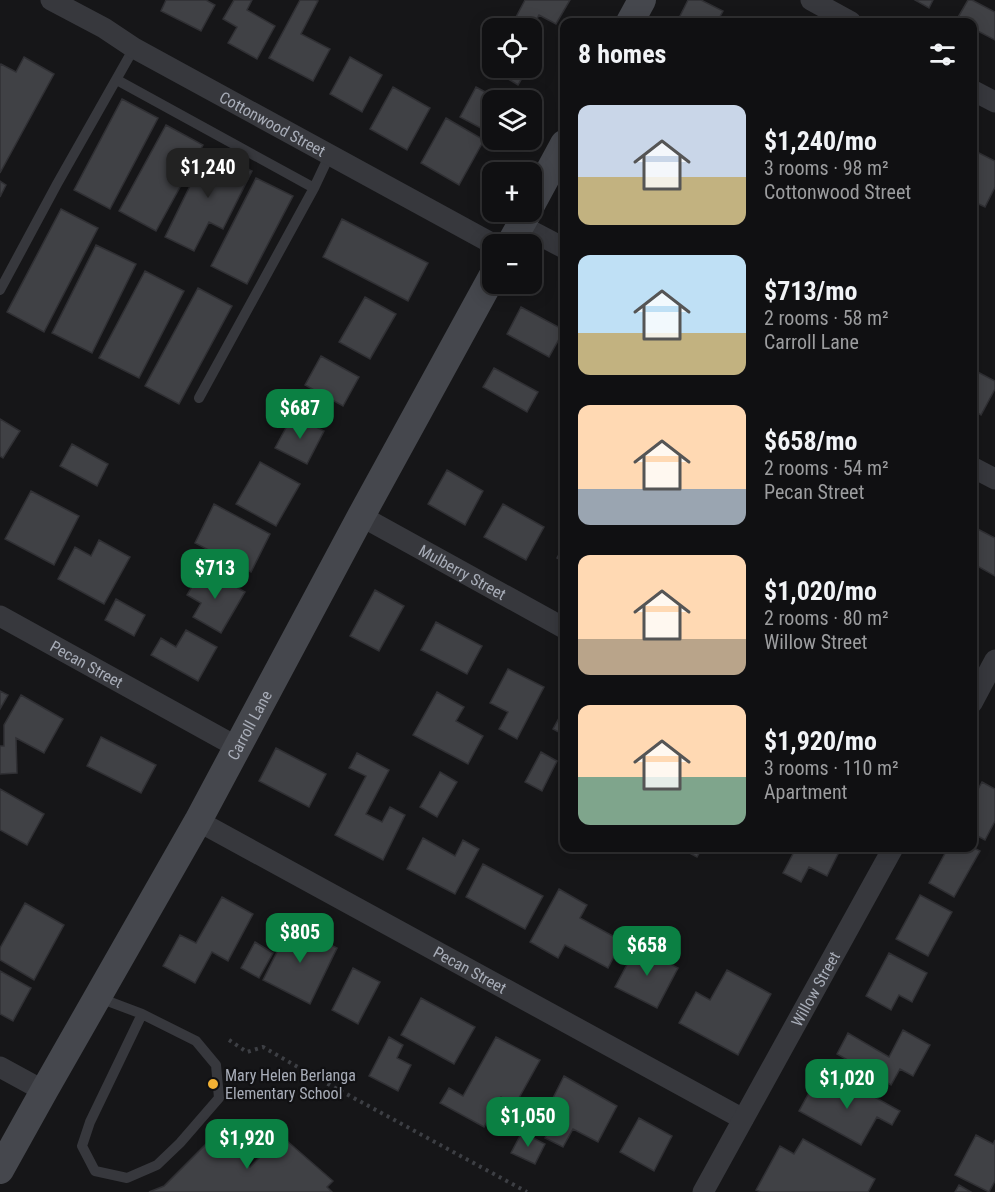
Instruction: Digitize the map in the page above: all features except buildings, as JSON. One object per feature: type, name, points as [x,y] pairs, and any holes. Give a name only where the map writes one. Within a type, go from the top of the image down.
[{"type":"street","name":"Cottonwood Street","points":[[51,0],[104,28],[134,48],[482,238]]},
{"type":"street","points":[[632,18],[642,0]]},
{"type":"street","points":[[811,0],[844,18]]},
{"type":"street","points":[[977,93],[995,102]]},
{"type":"street","points":[[542,184],[560,151]]},
{"type":"street","points":[[524,222],[560,245]]},
{"type":"street","name":"Carroll Lane","points":[[0,1170],[198,821],[483,294]]},
{"type":"street","points":[[977,470],[995,479]]},
{"type":"street","name":"Mulberry Street","points":[[361,516],[560,626]]},
{"type":"street","name":"Pecan Street","points":[[0,616],[237,747]]},
{"type":"street","points":[[977,694],[995,660]]},
{"type":"street","name":"Pecan Street","points":[[198,821],[743,1119]]},
{"type":"street","name":"Willow Street","points":[[703,1192],[891,852]]},
{"type":"street","points":[[0,1067],[44,1091]]},
{"type":"lane","points":[[0,290],[134,48]]},
{"type":"lane","points":[[117,80],[314,188]]},
{"type":"lane","points":[[199,398],[314,188],[330,154]]},
{"type":"lane","points":[[97,997],[142,1014],[196,1041],[216,1065],[219,1098],[180,1143],[157,1165],[126,1178],[95,1171],[82,1146],[90,1122],[142,1014]]},
{"type":"path","points":[[228,1040],[247,1052],[263,1047],[527,1192]]},
{"type":"place","name":"Mary Helen Berlanga Elementary School","points":[[213,1084]]}]
